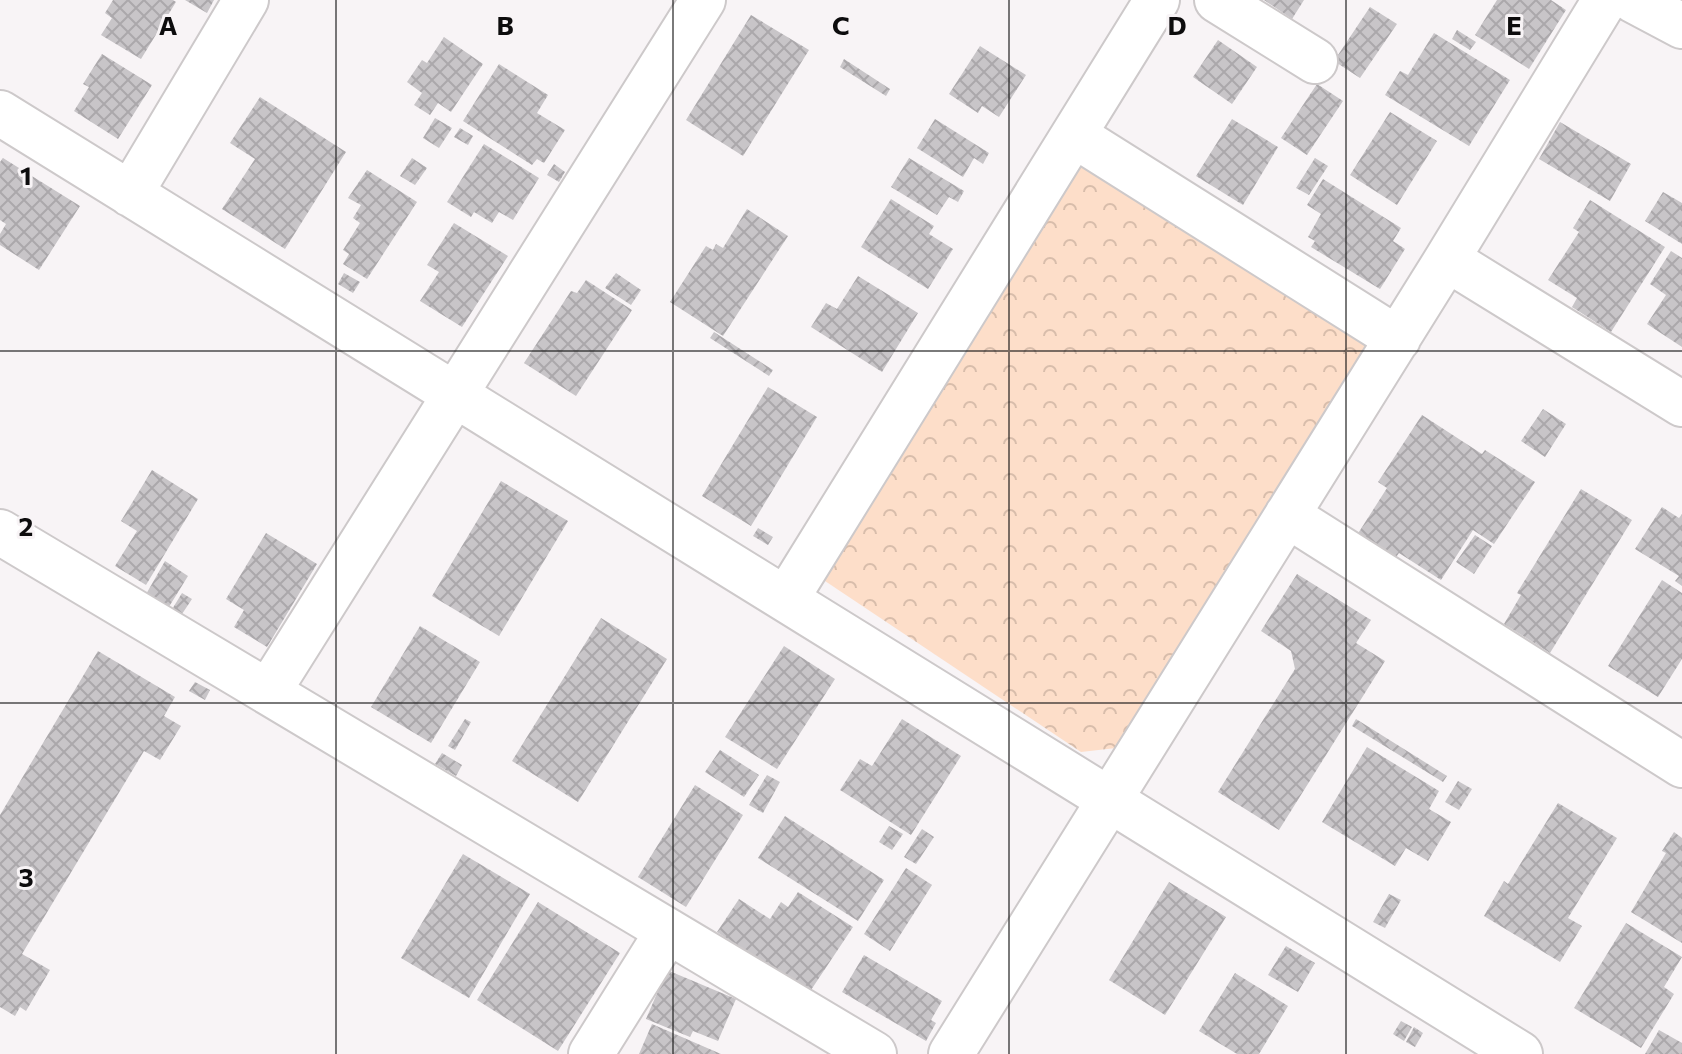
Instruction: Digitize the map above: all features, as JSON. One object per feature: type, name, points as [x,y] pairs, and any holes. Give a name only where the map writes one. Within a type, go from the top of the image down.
[{"type":"street","points":[[130,194],[246,0]]},
{"type":"street","points":[[268,692],[703,0]]},
{"type":"street","points":[[786,599],[1157,0]]},
{"type":"street","points":[[1217,0],[1315,61]]},
{"type":"street","points":[[951,1054],[1398,339],[1605,0]]},
{"type":"street","points":[[1633,0],[1682,26]]},
{"type":"street","points":[[0,113],[1520,1054]]},
{"type":"street","points":[[1074,135],[1398,339]]},
{"type":"street","points":[[1447,259],[1682,404]]},
{"type":"street","points":[[1287,515],[1682,765]]},
{"type":"street","points":[[0,532],[874,1054]]},
{"type":"street","points":[[591,1054],[668,931]]},
{"type":"green space","points":[[1085,158],[1372,339],[1116,748],[1081,752],[822,579]]},
{"type":"building","points":[[113,0],[176,2],[141,59],[101,35],[112,18],[105,13]]},
{"type":"building","points":[[185,0],[214,0],[207,13]]},
{"type":"building","points":[[1264,0],[1304,0],[1292,19]]},
{"type":"building","points":[[1497,0],[1551,0],[1566,10],[1529,69],[1475,35]]},
{"type":"building","points":[[1370,7],[1397,24],[1360,78],[1334,61]]},
{"type":"building","points":[[751,15],[809,50],[743,156],[686,120]]},
{"type":"building","points":[[1457,30],[1476,42],[1470,50],[1452,39]]},
{"type":"building","points":[[1434,33],[1510,80],[1469,146],[1385,95],[1400,71],[1408,75]]},
{"type":"building","points":[[444,37],[483,64],[451,112],[438,103],[430,115],[414,105],[422,93],[407,82],[422,60],[427,63]]},
{"type":"building","points":[[1218,40],[1257,67],[1232,104],[1193,77]]},
{"type":"building","points":[[980,46],[1026,75],[999,117],[982,106],[978,113],[949,94]]},
{"type":"building","points":[[102,54],[152,85],[118,139],[74,111],[89,87],[83,84]]},
{"type":"building","points":[[844,59],[890,89],[886,96],[840,67]]},
{"type":"building","points":[[499,64],[548,95],[537,113],[565,130],[544,163],[537,159],[532,165],[463,121]]},
{"type":"building","points":[[1317,84],[1343,101],[1307,155],[1281,138]]},
{"type":"building","points":[[260,97],[346,152],[285,249],[222,209],[255,159],[230,143]]},
{"type":"building","points":[[1390,112],[1437,141],[1397,205],[1350,175]]},
{"type":"building","points":[[435,118],[452,128],[439,148],[423,138]]},
{"type":"building","points":[[935,119],[989,153],[983,164],[974,158],[963,177],[917,148]]},
{"type":"building","points":[[1232,119],[1278,147],[1243,205],[1196,176]]},
{"type":"building","points":[[1560,122],[1631,164],[1610,201],[1539,159]]},
{"type":"building","points":[[460,128],[473,136],[468,145],[454,137]]},
{"type":"building","points":[[484,144],[539,178],[513,220],[499,212],[492,223],[474,212],[471,217],[447,202]]},
{"type":"building","points":[[3,158],[80,206],[39,270],[0,245],[0,234],[6,224],[0,220],[0,162]]},
{"type":"building","points":[[412,158],[427,168],[415,185],[400,176]]},
{"type":"building","points":[[909,158],[964,191],[958,202],[949,197],[937,215],[891,187]]},
{"type":"building","points":[[1315,158],[1328,166],[1309,195],[1296,188]]},
{"type":"building","points":[[554,164],[565,172],[559,182],[547,175]]},
{"type":"building","points":[[367,170],[417,202],[367,279],[343,264],[349,254],[343,250],[360,223],[353,218],[361,205],[348,198]]},
{"type":"building","points":[[1323,179],[1401,228],[1393,241],[1405,249],[1380,289],[1311,247],[1315,241],[1308,237],[1321,214],[1307,205]]},
{"type":"building","points":[[1663,192],[1682,203],[1682,244],[1645,221]]},
{"type":"building","points":[[891,199],[934,226],[929,234],[953,249],[928,289],[861,247]]},
{"type":"building","points":[[1590,200],[1665,247],[1611,332],[1572,307],[1577,298],[1548,280],[1579,232],[1573,228]]},
{"type":"building","points":[[747,209],[788,236],[723,336],[670,302],[706,246],[713,250],[716,244],[723,248]]},
{"type":"building","points":[[454,223],[508,256],[462,327],[420,301],[439,272],[427,265]]},
{"type":"building","points":[[1671,251],[1682,258],[1682,347],[1647,324],[1666,295],[1650,284]]},
{"type":"building","points":[[344,273],[360,282],[353,293],[338,284]]},
{"type":"building","points":[[616,273],[641,290],[631,305],[605,288]]},
{"type":"building","points":[[858,276],[918,313],[882,372],[811,327],[826,303],[837,309]]},
{"type":"building","points":[[586,280],[632,310],[576,396],[524,363],[571,291],[577,293]]},
{"type":"building","points":[[714,332],[773,370],[769,376],[710,338]]},
{"type":"building","points":[[768,387],[817,417],[751,526],[702,496]]},
{"type":"building","points":[[1543,409],[1566,424],[1545,457],[1521,441]]},
{"type":"building","points":[[1422,415],[1482,454],[1485,450],[1535,482],[1494,544],[1473,530],[1441,580],[1399,553],[1394,560],[1357,535],[1387,488],[1378,482]]},
{"type":"building","points":[[152,470],[198,499],[146,585],[115,566],[137,531],[121,521]]},
{"type":"building","points":[[501,481],[568,521],[499,636],[432,596]]},
{"type":"building","points":[[1581,489],[1632,520],[1550,653],[1504,624],[1521,595],[1517,593]]},
{"type":"building","points":[[1662,507],[1679,518],[1682,514],[1682,586],[1675,581],[1679,576],[1635,549]]},
{"type":"building","points":[[758,528],[773,537],[768,545],[753,536]]},
{"type":"building","points":[[266,533],[317,564],[267,647],[234,627],[244,610],[226,599]]},
{"type":"building","points":[[1475,535],[1492,546],[1474,574],[1456,562]]},
{"type":"building","points":[[165,561],[188,576],[167,610],[145,596]]},
{"type":"building","points":[[1297,574],[1371,620],[1356,643],[1385,661],[1279,830],[1218,792],[1295,669],[1291,651],[1261,631]]},
{"type":"building","points":[[1662,580],[1682,593],[1682,659],[1658,697],[1608,666]]},
{"type":"building","points":[[182,593],[192,599],[180,617],[171,611]]},
{"type":"building","points":[[601,618],[667,659],[578,802],[512,761]]},
{"type":"building","points":[[420,626],[480,662],[431,743],[371,707]]},
{"type":"building","points":[[784,646],[835,679],[777,769],[725,737]]},
{"type":"building","points":[[98,651],[175,697],[164,716],[181,726],[160,760],[144,751],[22,954],[50,970],[26,1011],[20,1007],[15,1016],[0,1007],[0,815]]},
{"type":"building","points":[[195,682],[210,690],[205,700],[189,691]]},
{"type":"building","points":[[465,719],[471,722],[455,750],[448,746]]},
{"type":"building","points":[[902,719],[961,756],[911,835],[840,790],[860,759],[872,766]]},
{"type":"building","points":[[1356,719],[1447,776],[1443,782],[1352,726]]},
{"type":"building","points":[[1367,747],[1439,791],[1429,809],[1451,822],[1428,861],[1406,848],[1395,866],[1322,822]]},
{"type":"building","points":[[720,750],[759,775],[744,797],[705,772]]},
{"type":"building","points":[[442,753],[462,765],[456,776],[435,764]]},
{"type":"building","points":[[767,775],[780,782],[763,813],[749,805]]},
{"type":"building","points":[[1458,781],[1472,789],[1459,810],[1445,802]]},
{"type":"building","points":[[695,785],[743,815],[686,907],[638,877]]},
{"type":"building","points":[[1558,803],[1617,838],[1568,918],[1582,926],[1560,962],[1484,916],[1504,881],[1508,884]]},
{"type":"building","points":[[785,816],[884,880],[858,921],[758,858]]},
{"type":"building","points":[[889,826],[903,834],[892,850],[879,842]]},
{"type":"building","points":[[922,829],[934,837],[916,864],[904,857]]},
{"type":"building","points":[[1674,832],[1682,838],[1682,943],[1631,912],[1666,853],[1662,851]]},
{"type":"building","points":[[463,854],[530,894],[469,998],[401,958]]},
{"type":"building","points":[[906,868],[932,885],[890,951],[864,934]]},
{"type":"building","points":[[1169,882],[1226,917],[1165,1015],[1109,980]]},
{"type":"building","points":[[798,892],[853,927],[809,993],[717,932],[739,899],[770,919],[781,902],[788,907]]},
{"type":"building","points":[[1389,894],[1401,900],[1385,928],[1373,922]]},
{"type":"building","points":[[538,902],[620,953],[558,1051],[477,1000]]},
{"type":"building","points":[[1626,923],[1682,957],[1664,987],[1674,994],[1641,1048],[1574,1008]]},
{"type":"building","points":[[1286,946],[1315,963],[1298,992],[1268,975]]},
{"type":"building","points":[[864,955],[942,1001],[931,1020],[936,1023],[926,1041],[842,992]]},
{"type":"building","points":[[667,970],[736,999],[718,1041],[693,1031],[690,1037],[646,1019]]},
{"type":"building","points":[[1235,973],[1288,1006],[1259,1054],[1237,1054],[1199,1031]]},
{"type":"building","points":[[1401,1021],[1412,1027],[1404,1041],[1393,1034]]},
{"type":"building","points":[[652,1024],[721,1054],[639,1054]]},
{"type":"building","points":[[1414,1027],[1423,1033],[1415,1047],[1406,1042]]},
{"type":"building","points":[[1659,1030],[1682,1043],[1682,1054],[1645,1054]]}]
